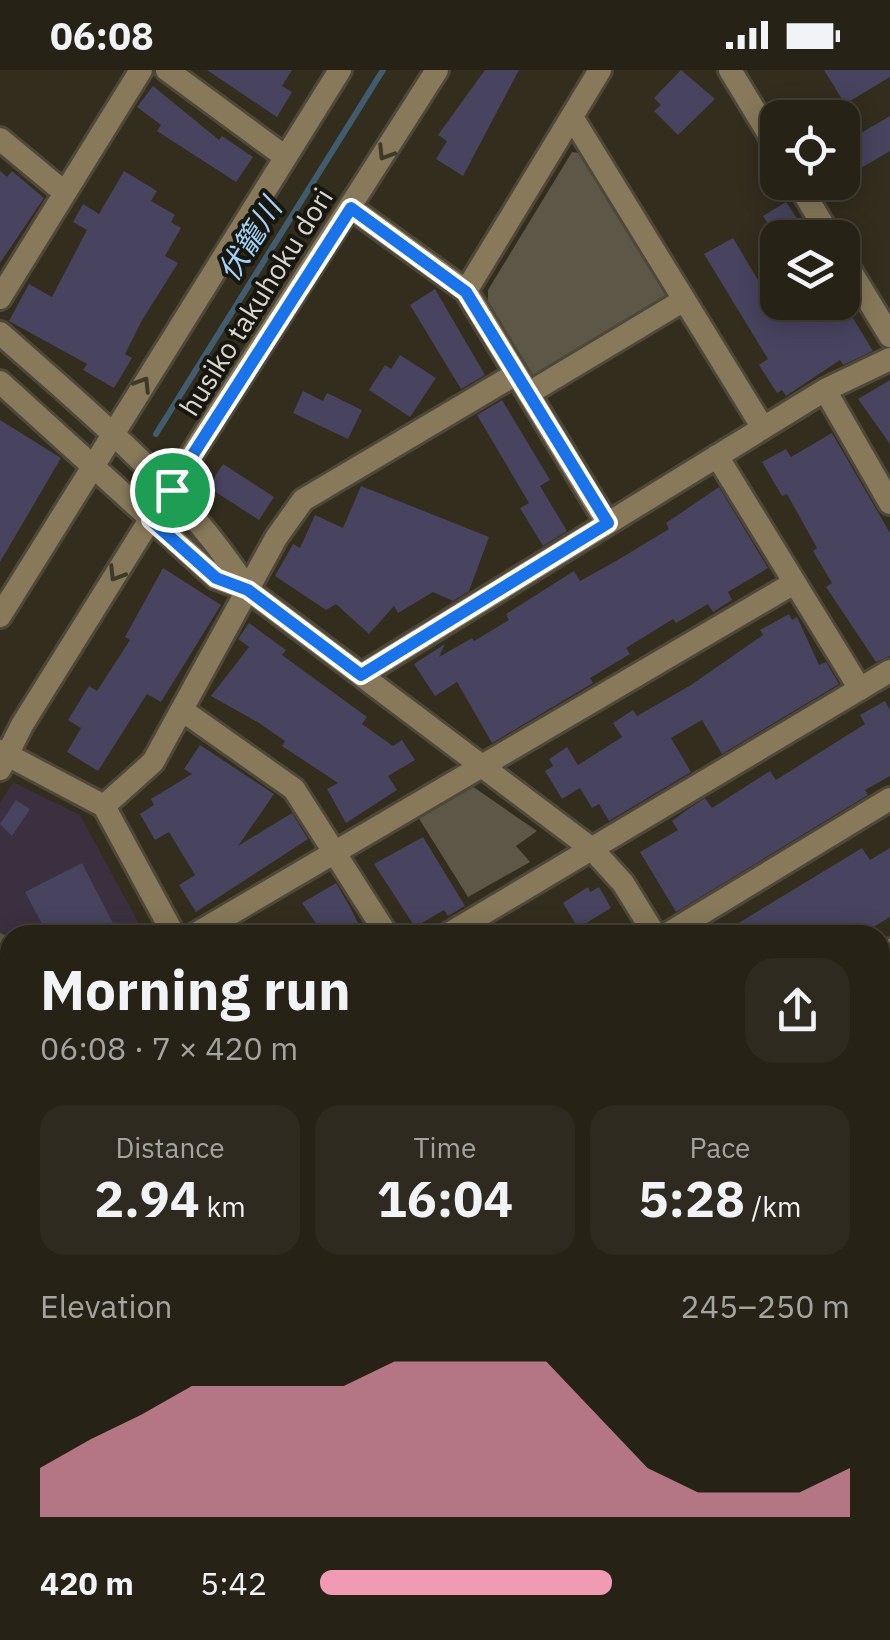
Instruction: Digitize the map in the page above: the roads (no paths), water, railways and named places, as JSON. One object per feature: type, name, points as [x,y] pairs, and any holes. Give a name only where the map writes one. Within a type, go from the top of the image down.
[{"type":"street","points":[[0,298],[142,70]]},
{"type":"street","points":[[167,70],[284,156]]},
{"type":"street","name":"husiko takuhoku dori","points":[[0,616],[340,70]]},
{"type":"street","name":"husiko takuhoku dori","points":[[3,759],[437,70]]},
{"type":"street","points":[[466,292],[600,70]]},
{"type":"street","points":[[730,70],[760,119]]},
{"type":"street","points":[[572,117],[763,428]]},
{"type":"street","points":[[0,140],[65,193]]},
{"type":"street","points":[[351,208],[466,292],[608,523]]},
{"type":"street","points":[[860,287],[890,336]]},
{"type":"street","points":[[104,806],[153,762],[248,590],[303,500],[684,300]]},
{"type":"street","points":[[0,333],[172,490],[216,539],[248,590]]},
{"type":"street","points":[[361,675],[826,390],[890,359]]},
{"type":"street","points":[[0,382],[216,578],[248,590],[592,849],[623,883],[649,925]]},
{"type":"street","points":[[826,390],[890,503]]},
{"type":"street","points":[[717,456],[860,689]]},
{"type":"street","points":[[210,925],[794,583]]},
{"type":"street","points":[[464,925],[890,671]]},
{"type":"street","points":[[182,710],[294,789],[380,925]]},
{"type":"street","points":[[3,759],[104,806],[169,925]]},
{"type":"street","points":[[683,925],[890,800]]},
{"type":"waterway","name":"伏籠川","points":[[156,434],[383,70]]}]
